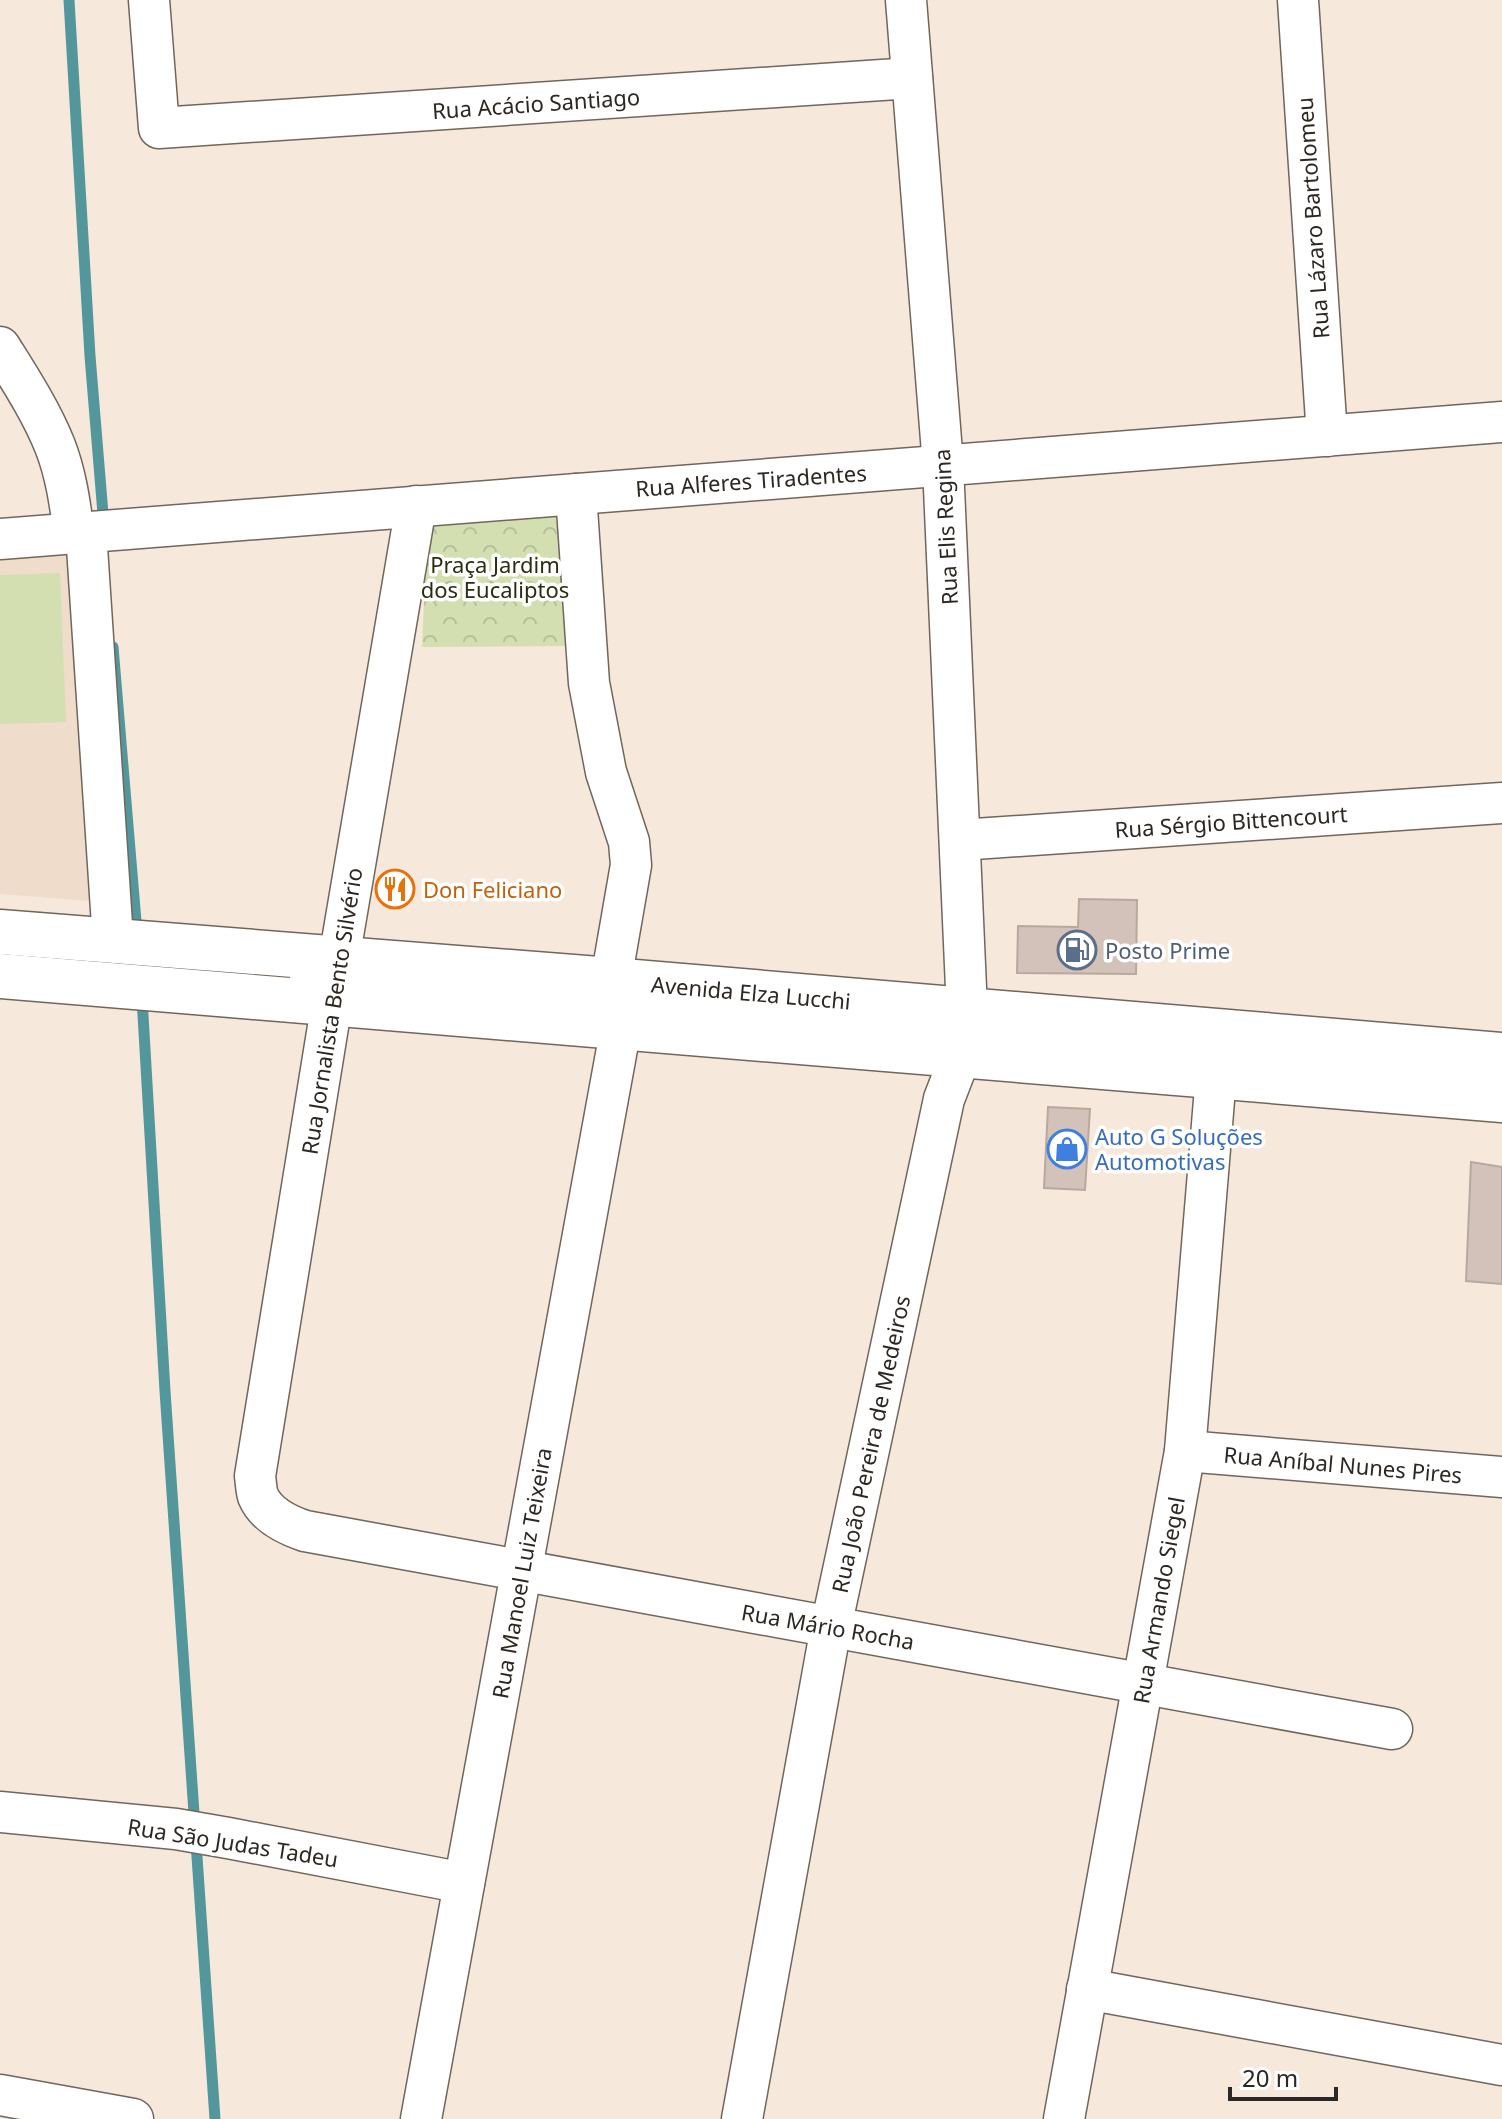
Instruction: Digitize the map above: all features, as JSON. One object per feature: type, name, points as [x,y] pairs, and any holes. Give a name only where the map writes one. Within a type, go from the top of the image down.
[{"type":"main road","name":"Avenida Elza Lucchi","points":[[0,932],[168,968],[336,981],[611,980],[964,1033],[1216,1076],[1502,1100]]},
{"type":"main road","name":"Avenida Elza Lucchi","points":[[0,976],[117,958]]},
{"type":"main road","name":"Avenida Elza Lucchi","points":[[336,981],[621,1027],[964,1033],[1502,1055]]},
{"type":"street","name":"Rua Acácio Santiago","points":[[149,0],[159,128],[912,78]]},
{"type":"street","name":"Rua Elis Regina","points":[[906,0],[943,465],[960,840],[964,1033]]},
{"type":"street","name":"Rua Lázaro Bartolomeu","points":[[1298,0],[1327,436]]},
{"type":"street","points":[[0,347],[38,409],[55,447],[83,532],[117,958],[0,958]]},
{"type":"street","name":"Rua Alferes Tiradentes","points":[[0,539],[1502,422]]},
{"type":"street","points":[[576,494],[589,683],[606,772],[629,842],[631,865],[611,980]]},
{"type":"street","name":"Rua Jornalista Bento Silvério","points":[[270,1511],[258,1497],[255,1476],[416,506]]},
{"type":"street","name":"Rua Sérgio Bittencourt","points":[[960,840],[1502,803]]},
{"type":"street","points":[[336,981],[1502,1077]]},
{"type":"street","name":"Rua Manoel Luiz Teixeira","points":[[421,2119],[621,1027]]},
{"type":"street","name":"Rua João Pereira de Medeiros","points":[[742,2119],[831,1627],[944,1099],[964,1033]]},
{"type":"street","name":"Rua Armando Siegel","points":[[1064,2119],[1185,1451],[1216,1076]]},
{"type":"street","name":"Rua Aníbal Nunes Pires","points":[[1185,1451],[1502,1477]]},
{"type":"street","name":"Rua Mário Rocha","points":[[270,1511],[284,1524],[305,1531],[1392,1729]]},
{"type":"street","name":"Rua São Judas Tadeu","points":[[0,1812],[176,1829],[464,1883]]},
{"type":"street","points":[[1087,1989],[1502,2065]]},
{"type":"street","points":[[0,2095],[133,2119]]},
{"type":"shaded area","points":[[79,552],[103,902],[0,894],[0,559]]},
{"type":"green space","name":"Praça Jardim dos Eucaliptos","points":[[562,507],[569,646],[422,647],[428,509]]},
{"type":"green space","points":[[60,573],[66,722],[0,724],[0,575]]},
{"type":"building","name":"Posto Prime","points":[[1079,899],[1137,900],[1136,974],[1017,973],[1018,926],[1078,927]]},
{"type":"building","name":"Auto G Soluções Automotivas","points":[[1048,1107],[1090,1109],[1085,1190],[1044,1188]]},
{"type":"building","points":[[1471,1162],[1502,1167],[1502,1284],[1466,1281]]},
{"type":"waterway","points":[[69,0],[90,356],[104,526]]},
{"type":"waterway","points":[[113,647],[137,933]]},
{"type":"waterway","points":[[142,998],[165,1391],[215,2119]]},
{"type":"place","name":"Don Feliciano","points":[[395,889]]},
{"type":"place","name":"Posto Prime","points":[[1077,950]]},
{"type":"place","name":"Auto G Soluções Automotivas","points":[[1067,1149]]}]
